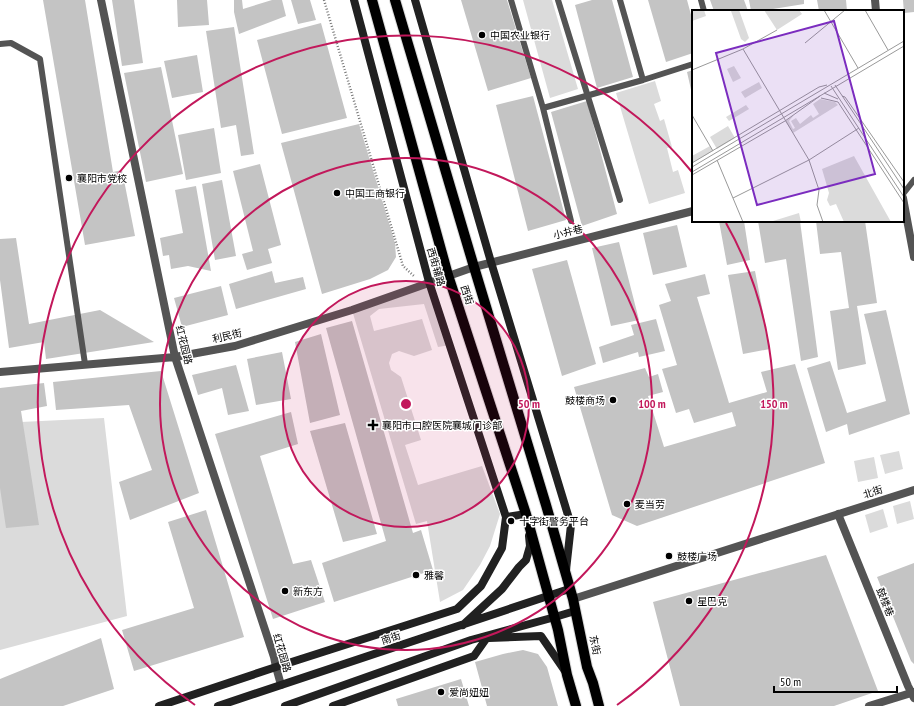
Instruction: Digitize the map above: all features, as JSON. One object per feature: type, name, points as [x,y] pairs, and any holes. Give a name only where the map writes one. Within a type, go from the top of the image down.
[{"type":"main road","name":"西街","points":[[372,0],[448,275],[526,514],[549,596]]},
{"type":"main road","name":"西街","points":[[395,0],[544,497],[569,589]]},
{"type":"main road","name":"东街","points":[[569,589],[573,600],[587,667],[599,706]]},
{"type":"main road","points":[[549,596],[576,706]]},
{"type":"street","name":"红花园路","points":[[101,0],[175,357],[274,657],[281,685]]},
{"type":"street","name":"西街辅路","points":[[354,0],[430,282],[506,517]]},
{"type":"street","points":[[415,0],[491,262],[571,525],[565,575]]},
{"type":"street","points":[[875,0],[876,10]]},
{"type":"street","points":[[904,203],[914,257]]},
{"type":"street","name":"小井巷","points":[[448,275],[491,262],[692,211]]},
{"type":"street","name":"利民街","points":[[0,372],[175,357],[235,346],[352,310],[448,275]]},
{"type":"street","name":"北街","points":[[573,600],[914,490]]},
{"type":"street","points":[[159,706],[457,609],[480,586],[502,548],[506,517],[526,514],[530,546],[526,560],[502,589],[462,625]]},
{"type":"street","name":"鼓楼巷","points":[[838,514],[913,694]]},
{"type":"street","name":"南街","points":[[218,706],[569,589]]},
{"type":"street","points":[[285,706],[471,640],[555,618],[575,611]]},
{"type":"street","points":[[471,640],[541,636],[568,675]]},
{"type":"street","points":[[333,706],[474,656],[486,639]]},
{"type":"street","points":[[869,706],[913,694]]},
{"type":"lane","points":[[511,0],[543,108],[571,220]]},
{"type":"lane","points":[[558,0],[620,200]]},
{"type":"lane","points":[[620,0],[643,80]]},
{"type":"lane","points":[[701,0],[704,10]]},
{"type":"lane","points":[[0,44],[11,43],[40,60],[85,364]]},
{"type":"lane","points":[[543,108],[643,80],[692,64]]},
{"type":"lane","points":[[904,193],[914,180]]},
{"type":"shaded area","points":[[523,0],[552,0],[578,89],[550,98]]},
{"type":"shaded area","points":[[655,81],[661,101],[654,104],[660,121],[664,119],[672,147],[667,148],[673,172],[678,170],[685,193],[649,204],[616,93]]},
{"type":"shaded area","points":[[429,282],[450,345],[438,347],[424,304],[379,309],[370,316],[374,331],[422,319],[432,350],[414,356],[399,351],[392,354],[389,363],[391,370],[401,377],[421,440],[405,445],[418,485],[482,466],[500,514],[490,546],[480,565],[463,590],[440,602],[427,521],[416,524],[352,310]]},
{"type":"shaded area","points":[[104,418],[127,616],[0,650],[0,423]]},
{"type":"shaded area","points":[[899,451],[903,469],[885,474],[880,455]]},
{"type":"shaded area","points":[[874,457],[878,478],[858,482],[854,461]]},
{"type":"shaded area","points":[[910,501],[914,519],[897,524],[893,506]]},
{"type":"shaded area","points":[[883,509],[888,527],[870,533],[865,515]]},
{"type":"building","points":[[43,0],[85,0],[113,172],[122,170],[135,236],[85,245]]},
{"type":"building","points":[[112,0],[134,0],[143,63],[122,66]]},
{"type":"building","points":[[177,0],[207,0],[209,25],[178,27]]},
{"type":"building","points":[[234,0],[242,0],[243,9],[272,0],[282,0],[286,16],[239,34],[234,12]]},
{"type":"building","points":[[291,0],[310,0],[316,20],[298,24]]},
{"type":"building","points":[[461,0],[507,0],[531,78],[488,91]]},
{"type":"building","points":[[592,0],[612,0],[633,77],[597,88],[575,5]]},
{"type":"building","points":[[648,0],[687,0],[692,18],[692,53],[666,62]]},
{"type":"building","points":[[710,0],[744,0],[748,10],[714,10]]},
{"type":"building","points":[[749,0],[804,0],[804,4],[766,10],[751,10]]},
{"type":"building","points":[[817,0],[846,0],[847,10],[819,10]]},
{"type":"building","points":[[903,0],[914,0],[914,12],[904,13]]},
{"type":"building","points":[[321,23],[347,118],[282,134],[257,40]]},
{"type":"building","points":[[234,27],[254,154],[241,156],[236,125],[221,128],[206,31]]},
{"type":"building","points":[[197,55],[203,92],[172,98],[164,61]]},
{"type":"building","points":[[161,67],[183,174],[146,182],[124,73]]},
{"type":"building","points":[[692,70],[692,94],[687,72]]},
{"type":"building","points":[[533,96],[566,220],[528,231],[496,105]]},
{"type":"building","points":[[587,101],[617,214],[582,226],[551,112]]},
{"type":"building","name":"中国工商银行","points":[[359,124],[395,243],[396,257],[388,270],[370,279],[322,294],[281,143]]},
{"type":"building","points":[[214,128],[221,173],[186,180],[178,135]]},
{"type":"building","points":[[260,164],[281,245],[268,249],[272,263],[247,270],[242,254],[253,251],[233,171]]},
{"type":"building","points":[[222,180],[236,256],[215,260],[202,184]]},
{"type":"building","points":[[196,186],[211,271],[188,266],[171,269],[169,255],[163,256],[160,238],[183,233],[175,190]]},
{"type":"building","points":[[719,222],[744,222],[750,260],[727,265]]},
{"type":"building","points":[[758,222],[800,222],[818,357],[801,361],[786,259],[765,263]]},
{"type":"building","points":[[816,222],[865,222],[877,303],[857,306],[866,364],[838,370],[830,311],[849,308],[841,252],[820,254]]},
{"type":"building","points":[[677,225],[687,267],[653,275],[643,233]]},
{"type":"building","points":[[16,238],[29,324],[100,310],[154,342],[46,359],[44,342],[9,348],[0,280],[0,239]]},
{"type":"building","points":[[619,242],[639,320],[611,326],[592,248]]},
{"type":"building","points":[[567,260],[596,364],[562,376],[532,269]]},
{"type":"building","points":[[272,271],[275,283],[303,277],[306,289],[236,309],[229,284]]},
{"type":"building","points":[[755,271],[770,349],[743,354],[728,275]]},
{"type":"building","name":"鼓楼商场","points":[[705,274],[710,294],[697,297],[729,403],[767,392],[761,372],[795,364],[825,463],[637,526],[612,515],[574,387],[645,368],[649,377],[658,374],[663,392],[648,396],[664,447],[736,426],[732,412],[694,423],[689,409],[676,413],[662,369],[677,365],[659,305],[671,301],[665,284]]},
{"type":"building","points":[[221,286],[228,315],[182,327],[174,298]]},
{"type":"building","points":[[886,310],[910,414],[849,435],[847,424],[826,432],[807,368],[830,361],[847,413],[886,401],[864,314]]},
{"type":"building","points":[[656,319],[665,351],[639,357],[638,352],[603,363],[599,347],[634,335],[631,325]]},
{"type":"building","points":[[352,321],[413,533],[421,530],[433,570],[334,602],[322,563],[386,541],[326,328]]},
{"type":"building","points":[[321,334],[340,415],[310,423],[295,342]]},
{"type":"building","points":[[282,352],[291,399],[256,405],[247,359]]},
{"type":"building","points":[[236,365],[249,411],[228,415],[222,388],[198,395],[192,375]]},
{"type":"building","points":[[161,371],[199,493],[130,520],[119,482],[152,470],[129,405],[56,410],[53,382]]},
{"type":"building","points":[[44,383],[47,406],[21,411],[39,525],[6,528],[0,488],[0,388]]},
{"type":"building","points":[[291,412],[298,444],[260,456],[293,564],[311,560],[325,602],[273,619],[215,434]]},
{"type":"building","points":[[345,423],[377,534],[343,542],[310,431]]},
{"type":"building","points":[[206,510],[244,637],[134,671],[122,630],[194,608],[168,522]]},
{"type":"building","points":[[826,555],[878,691],[834,706],[680,706],[653,602]]},
{"type":"building","points":[[914,563],[914,664],[911,661],[877,577]]},
{"type":"building","points":[[101,638],[114,689],[63,706],[0,706],[0,679]]},
{"type":"building","points":[[523,650],[538,654],[547,667],[558,706],[487,706],[475,662]]},
{"type":"building","points":[[461,679],[469,706],[398,706],[396,699]]},
{"type":"place","name":"中国农业银行","points":[[482,35]]},
{"type":"place","name":"襄阳市党校","points":[[69,178]]},
{"type":"place","name":"中国工商银行","points":[[337,193]]},
{"type":"place","name":"鼓楼商场","points":[[613,400]]},
{"type":"place","name":"襄阳市口腔医院襄城门诊部","points":[[373,425]]},
{"type":"place","name":"麦当劳","points":[[627,504]]},
{"type":"place","name":"十字街警务平台","points":[[511,521]]},
{"type":"place","name":"鼓楼广场","points":[[669,556]]},
{"type":"place","name":"雅馨","points":[[416,575]]},
{"type":"place","name":"新东方","points":[[285,591]]},
{"type":"place","name":"星巴克","points":[[689,601]]},
{"type":"place","name":"爱尚妞妞","points":[[441,692]]}]
